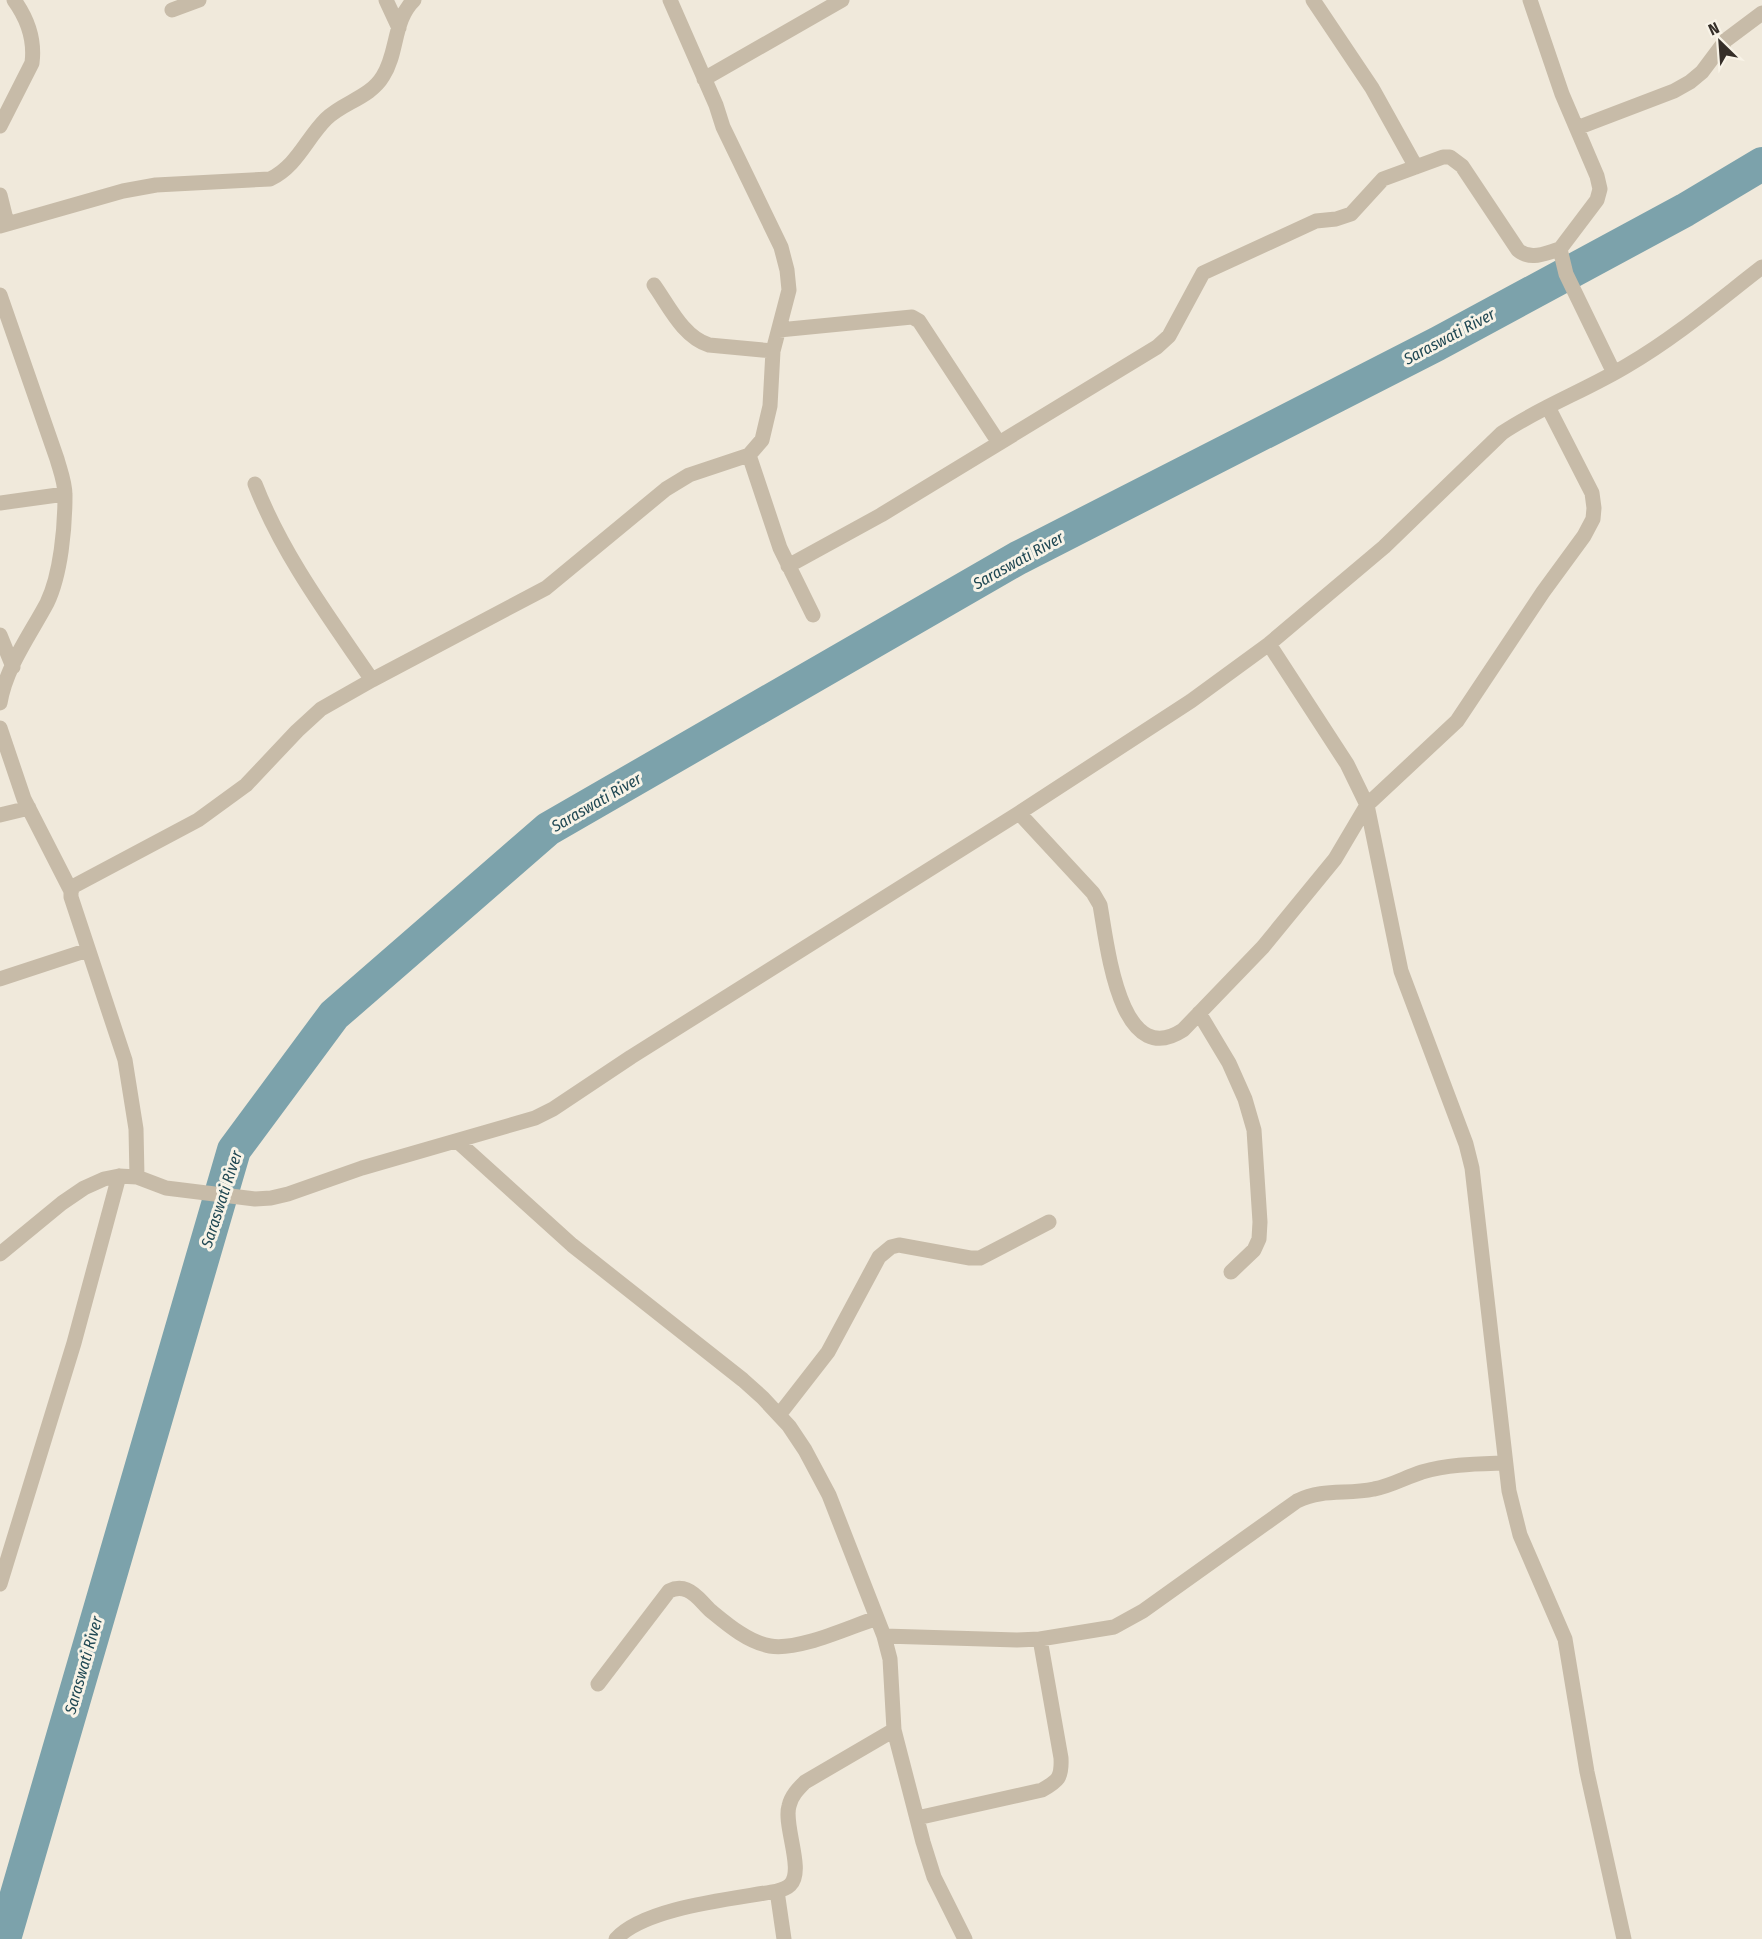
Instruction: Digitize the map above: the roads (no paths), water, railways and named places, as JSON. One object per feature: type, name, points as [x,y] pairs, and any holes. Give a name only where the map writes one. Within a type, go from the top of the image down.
[{"type":"street","points":[[0,126],[32,63],[31,35],[14,0]]},
{"type":"street","points":[[172,10],[199,0]]},
{"type":"street","points":[[386,0],[399,28]]},
{"type":"street","points":[[0,195],[3,225],[123,191],[156,185],[270,179],[290,166],[325,120],[376,86],[385,73],[408,6],[414,0]]},
{"type":"street","points":[[71,891],[74,886],[207,814],[246,785],[321,709],[546,588],[678,481],[749,455],[762,440],[770,406],[773,351],[789,290],[787,270],[781,247],[723,127],[670,0]]},
{"type":"street","points":[[704,79],[842,0]]},
{"type":"street","points":[[1313,0],[1372,88],[1416,167]]},
{"type":"street","points":[[788,566],[851,533],[1163,342],[1169,336],[1203,273],[1304,225],[1320,219],[1336,219],[1351,214],[1383,179],[1443,157],[1456,160],[1518,250],[1531,257],[1560,249],[1597,200],[1600,189],[1597,176],[1555,76],[1530,0]]},
{"type":"street","points":[[1576,128],[1674,91],[1690,82],[1702,72],[1726,40],[1762,13]]},
{"type":"street","points":[[1560,249],[1566,274],[1614,373]]},
{"type":"street","points":[[0,1254],[62,1203],[84,1188],[104,1179],[119,1176],[137,1178],[166,1188],[271,1198],[362,1168],[535,1118],[553,1109],[1191,701],[1269,644],[1384,547],[1502,433],[1521,420],[1614,373],[1666,342],[1762,267]]},
{"type":"street","points":[[654,285],[687,331],[701,342],[709,345],[773,351]]},
{"type":"street","points":[[0,295],[57,459],[65,494],[56,576],[48,600],[12,667],[0,703]]},
{"type":"street","points":[[779,330],[912,317],[919,321],[999,443]]},
{"type":"street","points":[[1019,813],[1087,884],[1100,906],[1117,995],[1134,1024],[1153,1038],[1172,1037],[1182,1030],[1263,947],[1335,859],[1367,805],[1457,721],[1543,592],[1584,536],[1593,519],[1592,493],[1548,407]]},
{"type":"street","points":[[749,455],[780,548],[813,615]]},
{"type":"street","points":[[255,484],[272,523],[296,567],[372,680]]},
{"type":"street","points":[[0,503],[65,494]]},
{"type":"street","points":[[0,635],[12,667]]},
{"type":"street","points":[[1269,644],[1347,764],[1367,805],[1401,972],[1466,1144],[1472,1168],[1505,1463],[1514,1517],[1565,1639],[1587,1772],[1622,1939]]},
{"type":"street","points":[[0,728],[17,782],[71,891],[125,1060],[136,1129],[137,1178]]},
{"type":"street","points":[[0,815],[29,808]]},
{"type":"street","points":[[0,979],[88,950]]},
{"type":"street","points":[[1198,1014],[1228,1063],[1248,1106],[1254,1130],[1259,1239],[1254,1250],[1231,1272]]},
{"type":"street","points":[[457,1141],[572,1245],[743,1380],[789,1426],[805,1450],[829,1495],[884,1636],[890,1659],[894,1730],[917,1818],[934,1877],[965,1939]]},
{"type":"street","points":[[0,1584],[74,1343],[119,1176]]},
{"type":"street","points":[[779,1415],[828,1352],[879,1257],[885,1251],[899,1245],[980,1258],[1049,1222]]},
{"type":"street","points":[[884,1636],[980,1640],[1040,1639],[1114,1627],[1130,1620],[1304,1497],[1328,1491],[1377,1489],[1419,1473],[1449,1465],[1505,1463]]},
{"type":"street","points":[[598,1684],[669,1591],[676,1588],[696,1595],[710,1610],[749,1639],[770,1646],[797,1645],[877,1618]]},
{"type":"street","points":[[917,1818],[1042,1790],[1058,1779],[1062,1772],[1061,1758],[1040,1639]]},
{"type":"street","points":[[616,1939],[632,1927],[670,1911],[777,1891],[789,1886],[794,1879],[795,1865],[788,1818],[789,1805],[795,1793],[805,1782],[894,1730]]},
{"type":"street","points":[[777,1891],[784,1939]]},
{"type":"waterway","name":"Saraswati River","points":[[4,1939],[234,1150],[334,1015],[548,829],[1018,558],[1437,344],[1685,210],[1762,164]]}]
